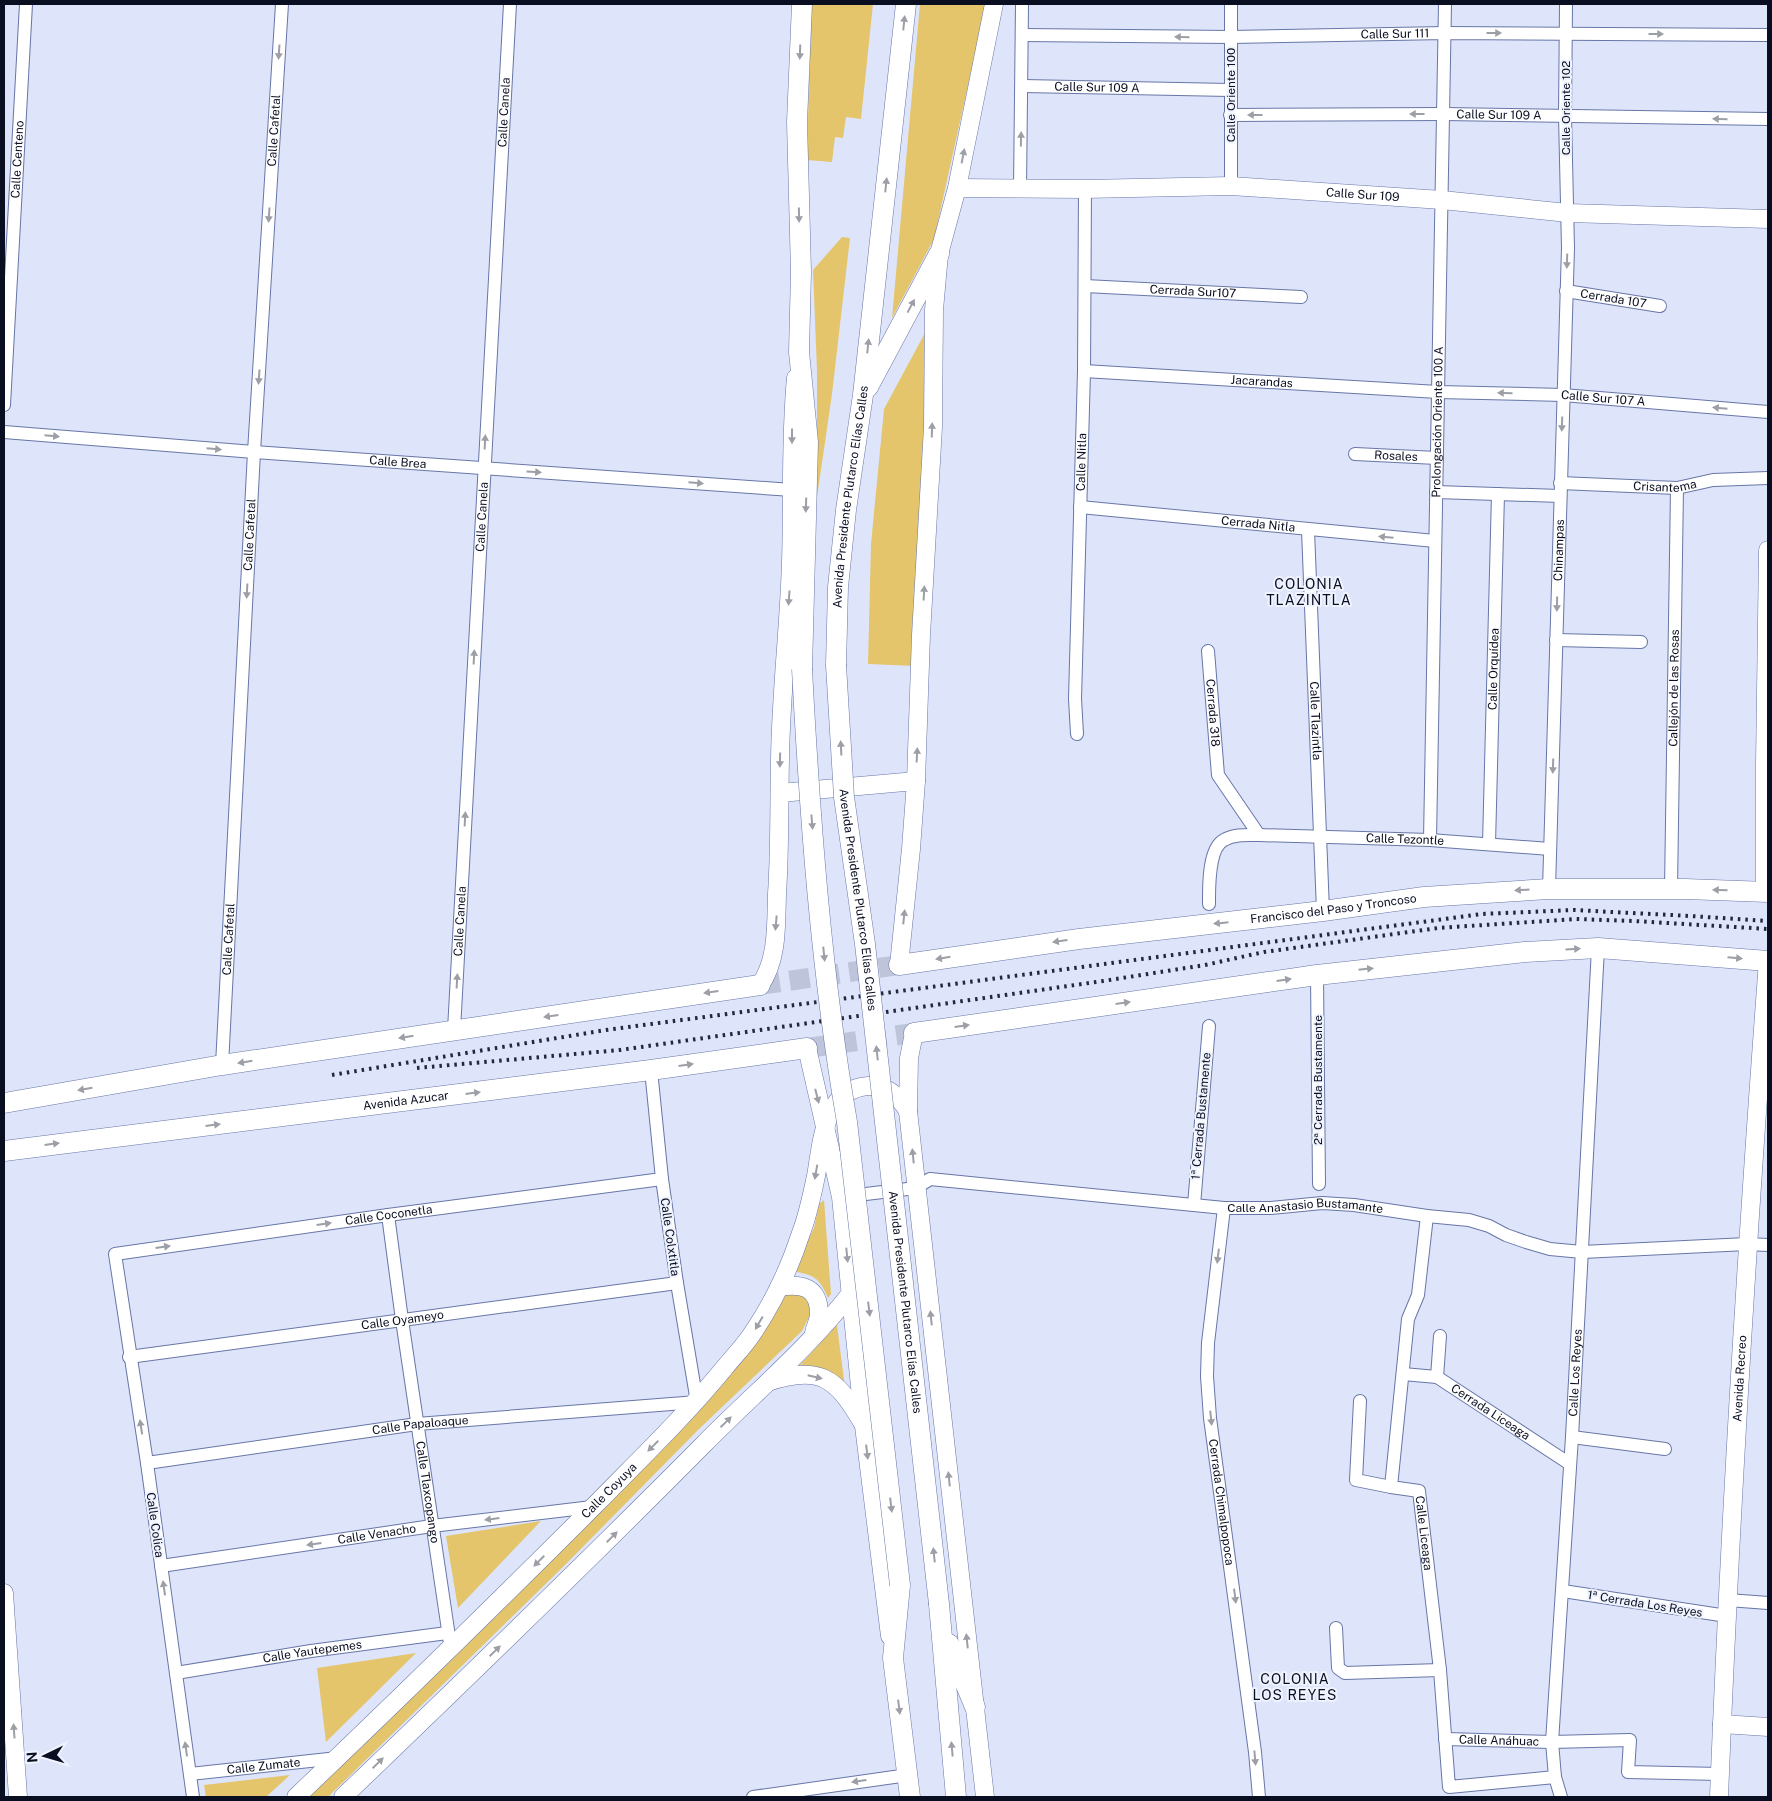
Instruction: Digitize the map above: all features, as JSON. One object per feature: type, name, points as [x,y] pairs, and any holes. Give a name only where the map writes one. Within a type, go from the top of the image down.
[{"type":"main road","points":[[802,4],[797,122],[800,272],[799,352],[808,442],[802,669],[806,757],[818,906],[834,1047],[847,1122],[900,1585],[893,1658],[910,1797]]},
{"type":"main road","name":"Avenida Presidente Plutarco Elías Calles","points":[[906,4],[863,395],[846,510],[839,578],[836,665],[844,797],[865,944],[942,1626],[956,1797]]},
{"type":"main road","points":[[863,395],[939,254]]},
{"type":"main road","name":"Francisco del Paso y Troncoso","points":[[899,965],[1079,939],[1323,911],[1424,897],[1549,889],[1671,889],[1767,892]]},
{"type":"main road","points":[[914,1033],[1317,975],[1525,952],[1598,948],[1768,961]]},
{"type":"main road","points":[[4,1102],[222,1065],[760,985]]},
{"type":"main road","name":"Avenida Azucar","points":[[4,1151],[651,1070],[806,1048]]},
{"type":"main road","points":[[942,1626],[975,1707]]},
{"type":"street","name":"Calle Centeno","points":[[4,405],[26,4]]},
{"type":"street","name":"Calle Cafetal","points":[[222,1065],[254,452],[282,4]]},
{"type":"street","name":"Calle Canela","points":[[454,1030],[510,4]]},
{"type":"street","points":[[899,965],[911,858],[916,781],[921,635],[933,427],[934,310],[939,254],[957,188],[994,4]]},
{"type":"street","points":[[1020,188],[1022,4]]},
{"type":"street","name":"Calle Oriente 100","points":[[1231,4],[1231,186]]},
{"type":"street","name":"Prolongación Oriente 100 A","points":[[1430,840],[1445,4]]},
{"type":"street","name":"Calle Oriente 102","points":[[1566,4],[1565,116],[1568,213]]},
{"type":"street","name":"Calle Sur 111","points":[[1022,35],[1231,37],[1445,34],[1768,35]]},
{"type":"street","name":"Calle Sur 109 A","points":[[1022,86],[1230,90]]},
{"type":"street","name":"Calle Sur 109 A","points":[[1230,115],[1444,114],[1768,119]]},
{"type":"street","name":"Calle Sur 109","points":[[957,188],[1085,189],[1231,186],[1442,200],[1568,213],[1768,219]]},
{"type":"street","name":"Calle Nitla","points":[[1077,734],[1075,699],[1084,371],[1085,189]]},
{"type":"street","name":"Chinampas","points":[[1549,889],[1568,213]]},
{"type":"street","name":"Cerrada Sur107","points":[[1084,286],[1301,297]]},
{"type":"street","name":"Cerrada 107","points":[[1566,290],[1660,306]]},
{"type":"street","points":[[760,985],[769,970],[776,924],[780,757],[791,563],[792,418],[799,352]]},
{"type":"street","name":"Jacarandas","points":[[1084,371],[1438,392]]},
{"type":"street","name":"Calle Sur 107 A","points":[[1438,392],[1563,395],[1768,412]]},
{"type":"street","name":"Calle Brea","points":[[4,432],[254,452],[792,490]]},
{"type":"street","name":"Rosales","points":[[1355,454],[1437,458]]},
{"type":"street","name":"Crisantema","points":[[1436,492],[1498,494],[1560,490],[1677,488],[1712,480],[1768,478]]},
{"type":"street","name":"Callejón de las Rosas","points":[[1671,889],[1677,488]]},
{"type":"street","name":"Calle Orquídea","points":[[1488,844],[1498,494]]},
{"type":"street","name":"Cerrada Nitla","points":[[1080,507],[1435,542]]},
{"type":"street","name":"Calle Tlazintla","points":[[1308,530],[1323,911]]},
{"type":"street","points":[[1767,892],[1768,550]]},
{"type":"street","points":[[1556,640],[1641,642]]},
{"type":"street","name":"Cerrada 318","points":[[1208,651],[1218,775],[1259,835]]},
{"type":"street","points":[[780,793],[916,781]]},
{"type":"street","name":"Calle Tezontle","points":[[1208,904],[1210,867],[1214,854],[1221,841],[1233,836],[1259,835],[1430,840],[1550,849]]},
{"type":"street","name":"Calle Los Reyes","points":[[1561,1797],[1555,1777],[1552,1742],[1572,1437],[1598,948]]},
{"type":"street","name":"Avenida Recreo","points":[[1719,1797],[1727,1608],[1747,1244],[1768,961]]},
{"type":"street","name":"2ª Cerrada Bustamente","points":[[1317,975],[1319,1184]]},
{"type":"street","name":"1ª Cerrada Bustamente","points":[[1194,1206],[1209,1026]]},
{"type":"street","name":"Avenida Presidente Plutarco Elías Calles","points":[[914,1033],[908,1066],[908,1111],[985,1797]]},
{"type":"street","points":[[806,1048],[841,1197],[864,1426],[893,1658]]},
{"type":"street","name":"Calle Colxtitla","points":[[651,1070],[662,1179],[697,1402]]},
{"type":"street","points":[[825,1124],[842,1096],[856,1088],[865,1086],[874,1086],[890,1091],[903,1103],[908,1111]]},
{"type":"street","name":"Calle Coyuya","points":[[296,1797],[338,1758],[449,1641],[592,1507],[697,1402],[754,1332],[779,1287],[802,1231],[815,1179],[825,1124]]},
{"type":"street","name":"Calle Coconetla","points":[[115,1254],[388,1215],[662,1179]]},
{"type":"street","name":"Calle Anastasio Bustamante","points":[[841,1197],[916,1188],[930,1179],[1224,1208],[1271,1208],[1322,1203],[1354,1205],[1469,1220],[1489,1226],[1506,1236],[1550,1249],[1582,1252],[1747,1244],[1768,1245]]},
{"type":"street","name":"Cerrada Chimalpopoca","points":[[1224,1208],[1208,1343],[1210,1418],[1255,1752],[1259,1797]]},
{"type":"street","name":"Calle Tlaxcopango","points":[[388,1215],[449,1641]]},
{"type":"street","points":[[1360,1401],[1356,1480],[1391,1487],[1408,1319],[1418,1295],[1427,1216]]},
{"type":"street","name":"Calle Colica","points":[[115,1254],[147,1463],[193,1797]]},
{"type":"street","name":"Calle Oyameyo","points":[[130,1357],[677,1283]]},
{"type":"street","points":[[779,1287],[793,1284],[802,1285],[811,1290],[817,1300],[820,1316],[812,1336]]},
{"type":"street","points":[[343,1797],[589,1560],[767,1382],[851,1293]]},
{"type":"street","points":[[1437,1377],[1440,1336]]},
{"type":"street","name":"Cerrada Liceaga","points":[[1403,1374],[1437,1377],[1570,1464]]},
{"type":"street","points":[[767,1382],[798,1375],[808,1375],[827,1380],[843,1392],[864,1426]]},
{"type":"street","name":"Calle Papaloaque","points":[[147,1463],[417,1424],[697,1402]]},
{"type":"street","points":[[1572,1437],[1665,1449]]},
{"type":"street","name":"Calle Liceaga","points":[[1391,1487],[1419,1491],[1440,1670],[1449,1787],[1555,1777]]},
{"type":"street","name":"Calle Venacho","points":[[161,1566],[432,1526],[592,1507]]},
{"type":"street","name":"1ª Cerrada Los Reyes","points":[[1563,1591],[1727,1608],[1768,1603]]},
{"type":"street","points":[[4,1593],[18,1797]]},
{"type":"street","points":[[1336,1628],[1338,1668],[1345,1673],[1440,1670]]},
{"type":"street","name":"Calle Yautepemes","points":[[176,1673],[311,1651],[449,1641]]},
{"type":"street","points":[[1722,1724],[1768,1727]]},
{"type":"street","name":"Calle Anáhuac","points":[[1445,1739],[1552,1742],[1630,1740],[1628,1772],[1720,1774]]},
{"type":"street","name":"Calle Zumate","points":[[190,1774],[338,1758]]},
{"type":"street","points":[[753,1797],[908,1775]]},
{"type":"shaded area","points":[[811,4],[873,4],[861,119],[846,117],[843,138],[835,137],[832,162],[807,160]]},
{"type":"shaded area","points":[[920,4],[986,4],[934,239],[892,318]]},
{"type":"shaded area","points":[[842,237],[850,238],[832,394],[817,497],[817,371],[813,270]]},
{"type":"shaded area","points":[[933,318],[915,666],[868,664],[871,544],[884,409]]},
{"type":"shaded area","points":[[824,1200],[831,1294],[828,1298],[822,1285],[815,1278],[792,1271],[814,1228],[819,1204]]},
{"type":"shaded area","points":[[789,1293],[807,1295],[812,1311],[802,1331],[699,1429],[565,1565],[328,1797],[307,1797],[700,1402],[782,1298]]},
{"type":"shaded area","points":[[837,1325],[845,1388],[799,1366]]},
{"type":"shaded area","points":[[541,1521],[458,1608],[446,1536]]},
{"type":"shaded area","points":[[416,1653],[326,1742],[317,1668]]},
{"type":"shaded area","points":[[290,1775],[266,1797],[206,1797],[204,1785]]},
{"type":"tunnel","points":[[760,985],[899,965]]},
{"type":"tunnel","points":[[807,1048],[914,1033]]},
{"type":"railway","points":[[332,1075],[606,1030],[1482,914],[1574,910],[1768,921]]},
{"type":"railway","points":[[417,1068],[620,1050],[1103,981],[1205,965],[1264,952],[1438,928],[1576,919],[1768,929]]},
{"type":"district","name":"COLONIA TLAZINTLA","points":[[1309,592]]},
{"type":"district","name":"COLONIA LOS REYES","points":[[1295,1688]]}]
